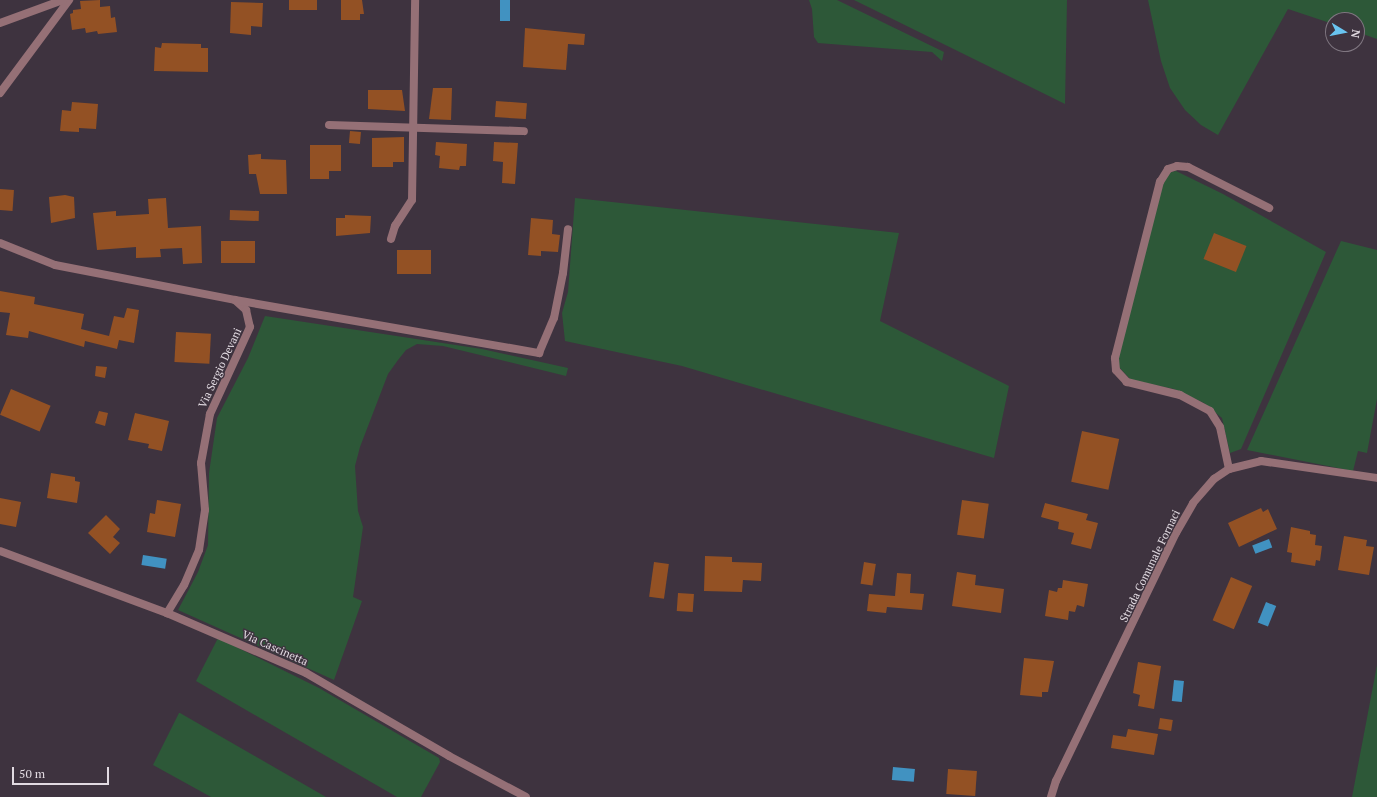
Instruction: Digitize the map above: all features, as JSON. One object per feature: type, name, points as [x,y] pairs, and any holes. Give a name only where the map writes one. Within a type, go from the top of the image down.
[{"type":"street","points":[[0,23],[63,0]]},
{"type":"street","points":[[0,93],[69,0]]},
{"type":"street","points":[[391,239],[394,226],[412,200],[415,0]]},
{"type":"street","points":[[329,125],[524,131]]},
{"type":"street","points":[[1229,469],[1220,427],[1210,411],[1180,395],[1127,382],[1116,370],[1115,358],[1160,182],[1168,170],[1177,166],[1188,167],[1269,208]]},
{"type":"street","points":[[0,242],[55,265],[235,300],[539,352],[554,318],[563,273],[568,229]]},
{"type":"street","name":"Via Sergio Devani","points":[[167,613],[184,585],[199,550],[205,510],[201,463],[210,414],[250,327],[246,310],[235,300]]},
{"type":"street","name":"Strada Comunale Fornaci","points":[[1051,797],[1056,781],[1176,533],[1193,503],[1214,479],[1229,469],[1261,461],[1377,478]]},
{"type":"street","name":"Via Cascinetta","points":[[0,551],[167,613],[306,673],[449,756],[526,797]]},
{"type":"green space","points":[[809,0],[837,0],[944,52],[942,61],[932,52],[818,43],[814,37],[812,9]]},
{"type":"green space","points":[[854,0],[1067,0],[1065,104]]},
{"type":"green space","points":[[1148,0],[1377,0],[1377,39],[1365,35],[1365,12],[1325,12],[1325,21],[1288,9],[1218,135],[1201,125],[1185,110],[1170,88],[1161,61]]},
{"type":"green space","points":[[1176,171],[1223,194],[1326,252],[1241,449],[1230,453],[1222,418],[1204,403],[1174,389],[1131,380],[1118,366],[1118,357],[1164,180],[1171,172]]},
{"type":"green space","points":[[575,198],[899,233],[880,321],[1009,386],[994,458],[682,366],[565,341],[562,313],[568,292]]},
{"type":"green space","points":[[1341,241],[1377,250],[1377,399],[1367,453],[1358,451],[1353,471],[1247,450]]},
{"type":"green space","points":[[265,316],[482,349],[568,368],[566,376],[443,346],[417,344],[406,350],[398,360],[388,374],[360,447],[355,466],[358,511],[363,527],[353,597],[362,601],[334,680],[178,610],[198,572],[208,545],[209,473],[217,418],[248,358]]},
{"type":"green space","points":[[218,638],[319,688],[439,758],[440,762],[421,797],[397,797],[196,681]]},
{"type":"green space","points":[[1377,665],[1377,797],[1352,797]]},
{"type":"green space","points":[[179,713],[326,797],[211,797],[153,765]]},
{"type":"water","points":[[500,0],[510,0],[510,21],[500,21]]},
{"type":"water","points":[[1269,539],[1272,547],[1255,554],[1252,545]]},
{"type":"water","points":[[143,555],[167,559],[165,569],[141,565]]},
{"type":"water","points":[[1266,602],[1276,606],[1268,627],[1258,622]]},
{"type":"water","points":[[1174,680],[1184,681],[1182,702],[1172,701]]},
{"type":"water","points":[[893,767],[915,769],[914,782],[892,780]]},
{"type":"building","points":[[100,0],[100,7],[110,6],[111,18],[115,17],[117,32],[98,34],[97,31],[86,33],[85,28],[72,30],[70,14],[73,13],[73,10],[81,9],[80,1]]},
{"type":"building","points":[[289,0],[317,0],[317,10],[289,10]]},
{"type":"building","points":[[341,0],[362,0],[364,14],[360,14],[360,20],[341,20]]},
{"type":"building","points":[[231,2],[263,3],[262,27],[251,26],[251,35],[230,33]]},
{"type":"building","points":[[525,28],[585,34],[584,45],[568,44],[566,70],[523,67]]},
{"type":"building","points":[[162,43],[201,44],[201,48],[208,48],[208,72],[154,71],[155,47],[161,48]]},
{"type":"building","points":[[433,88],[452,88],[451,120],[429,119]]},
{"type":"building","points":[[368,90],[402,90],[405,111],[368,109]]},
{"type":"building","points":[[496,101],[527,103],[526,119],[495,117]]},
{"type":"building","points":[[72,102],[98,104],[96,129],[79,128],[79,132],[60,131],[62,110],[71,111]]},
{"type":"building","points":[[350,131],[361,132],[360,144],[349,143]]},
{"type":"building","points":[[404,137],[404,162],[393,162],[393,167],[372,167],[372,138]]},
{"type":"building","points":[[436,142],[467,144],[466,166],[460,166],[459,170],[439,168],[440,156],[435,155]]},
{"type":"building","points":[[494,142],[518,143],[515,184],[502,183],[503,162],[493,161]]},
{"type":"building","points":[[310,145],[341,145],[341,171],[329,171],[329,179],[310,179]]},
{"type":"building","points":[[261,154],[261,159],[286,160],[287,194],[260,194],[256,174],[249,174],[248,155]]},
{"type":"building","points":[[0,189],[14,190],[13,211],[0,210]]},
{"type":"building","points":[[65,195],[74,197],[75,218],[51,223],[49,197]]},
{"type":"building","points":[[166,198],[168,228],[201,226],[202,263],[183,264],[182,248],[160,249],[161,257],[136,258],[136,247],[97,250],[93,213],[116,211],[116,216],[149,214],[148,199]]},
{"type":"building","points":[[230,210],[259,211],[259,221],[230,220]]},
{"type":"building","points":[[345,215],[371,216],[370,233],[336,236],[336,218],[345,218]]},
{"type":"building","points":[[531,218],[553,220],[552,234],[560,235],[558,252],[541,251],[541,256],[528,255]]},
{"type":"building","points":[[1214,233],[1246,246],[1236,272],[1204,259]]},
{"type":"building","points":[[221,241],[255,241],[255,263],[221,263]]},
{"type":"building","points":[[397,250],[431,250],[431,274],[397,274]]},
{"type":"building","points":[[0,291],[35,297],[34,304],[84,314],[81,329],[109,336],[114,316],[124,318],[127,308],[139,310],[134,343],[119,340],[117,349],[85,341],[84,347],[29,331],[28,338],[6,335],[10,313],[0,312]]},
{"type":"building","points":[[176,332],[211,334],[209,364],[174,362]]},
{"type":"building","points":[[96,366],[107,367],[105,378],[95,376]]},
{"type":"building","points":[[11,389],[51,406],[40,432],[0,415]]},
{"type":"building","points":[[99,411],[108,413],[105,426],[95,423]]},
{"type":"building","points":[[135,413],[169,421],[162,451],[148,448],[149,444],[128,440]]},
{"type":"building","points":[[1082,431],[1119,439],[1108,490],[1071,482]]},
{"type":"building","points":[[51,473],[75,477],[75,481],[80,482],[77,503],[47,498]]},
{"type":"building","points":[[0,498],[21,502],[16,527],[0,524]]},
{"type":"building","points":[[157,500],[181,504],[175,537],[147,532],[150,513],[155,514]]},
{"type":"building","points":[[962,500],[989,504],[984,538],[957,535]]},
{"type":"building","points":[[1045,503],[1088,514],[1086,520],[1098,523],[1091,549],[1071,544],[1074,533],[1058,529],[1059,522],[1041,517]]},
{"type":"building","points":[[1261,508],[1263,512],[1268,509],[1277,529],[1239,547],[1228,523]]},
{"type":"building","points":[[106,515],[120,529],[113,537],[120,543],[110,554],[88,533]]},
{"type":"building","points":[[1291,527],[1310,531],[1310,534],[1316,535],[1315,545],[1322,546],[1320,561],[1316,560],[1315,566],[1291,562],[1292,553],[1287,552]]},
{"type":"building","points":[[1344,536],[1367,540],[1366,546],[1374,547],[1369,575],[1338,570]]},
{"type":"building","points":[[705,556],[732,557],[732,562],[762,563],[761,581],[743,580],[742,592],[704,591]]},
{"type":"building","points":[[654,562],[669,564],[664,599],[649,597]]},
{"type":"building","points":[[864,562],[876,564],[872,586],[861,584]]},
{"type":"building","points":[[957,572],[976,575],[975,585],[1004,589],[1001,613],[952,606]]},
{"type":"building","points":[[897,573],[911,574],[910,593],[924,594],[922,610],[887,607],[886,613],[867,611],[869,594],[895,596]]},
{"type":"building","points":[[1231,577],[1252,586],[1234,629],[1213,620]]},
{"type":"building","points":[[1063,580],[1088,584],[1084,607],[1077,605],[1075,612],[1069,611],[1068,620],[1045,616],[1049,590],[1057,592],[1058,588],[1062,588]]},
{"type":"building","points":[[678,593],[694,594],[693,612],[677,611]]},
{"type":"building","points":[[1024,658],[1054,661],[1048,692],[1042,692],[1042,697],[1020,695]]},
{"type":"building","points":[[1138,662],[1161,666],[1154,709],[1138,706],[1140,695],[1133,693]]},
{"type":"building","points":[[1160,718],[1173,720],[1171,731],[1158,729]]},
{"type":"building","points":[[1128,729],[1158,734],[1154,755],[1111,748],[1113,735],[1126,737]]},
{"type":"building","points":[[948,769],[977,771],[975,796],[946,794]]}]
